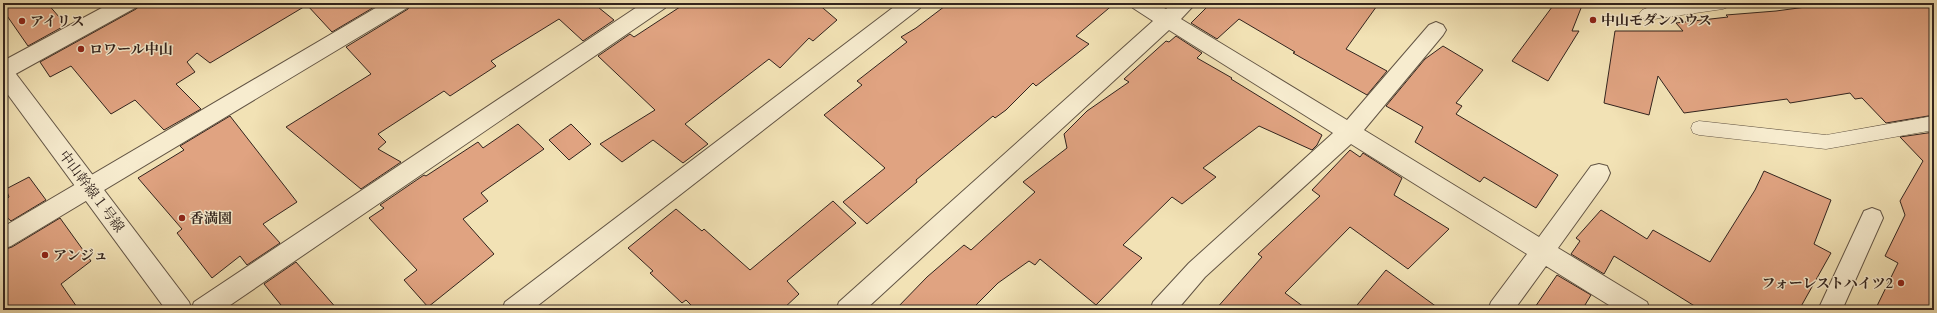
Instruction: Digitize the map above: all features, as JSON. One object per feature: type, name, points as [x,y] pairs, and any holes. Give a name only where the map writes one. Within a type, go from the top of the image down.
[{"type":"street","points":[[3,71],[128,3]]},
{"type":"street","points":[[3,239],[400,3]]},
{"type":"street","points":[[203,310],[658,3]]},
{"type":"street","points":[[514,310],[913,3]]},
{"type":"street","points":[[1140,3],[1638,310]]},
{"type":"street","points":[[848,310],[1186,3]]},
{"type":"street","points":[[1162,310],[1197,270],[1349,132],[1436,30]]},
{"type":"street","name":"中山幹線１号線","points":[[3,71],[180,310]]},
{"type":"street","points":[[1500,310],[1599,173]]},
{"type":"street","points":[[1830,310],[1872,218]]},
{"type":"lane","points":[[1647,14],[1722,3]]},
{"type":"lane","points":[[1699,128],[1826,142],[1934,123]]},
{"type":"building","points":[[3,3],[47,3],[66,25],[28,46],[3,10]]},
{"type":"building","points":[[143,3],[381,3],[332,32],[307,5],[210,63],[197,53],[187,62],[195,72],[176,84],[201,109],[164,130],[135,100],[111,114],[71,66],[50,77],[40,62],[136,9]]},
{"type":"building","points":[[411,3],[593,3],[614,20],[583,41],[559,19],[491,61],[496,66],[450,96],[444,91],[378,134],[386,142],[378,149],[401,162],[361,189],[286,127],[371,74],[346,47],[408,9]]},
{"type":"building","points":[[686,3],[817,3],[837,20],[813,41],[809,38],[780,68],[769,59],[685,124],[708,144],[683,163],[653,140],[622,162],[600,144],[655,110],[598,56],[630,34],[634,37]]},
{"type":"building","points":[[949,3],[1115,3],[1076,36],[1089,44],[1036,86],[1033,83],[1006,110],[995,118],[993,116],[916,180],[917,182],[867,224],[843,202],[885,168],[824,115],[862,85],[857,81],[907,42],[901,37],[916,28]]},
{"type":"building","points":[[1211,3],[1379,3],[1346,49],[1387,71],[1367,95],[1293,53],[1295,52],[1239,19],[1217,39],[1191,23]]},
{"type":"building","points":[[1555,3],[1583,3],[1572,31],[1579,31],[1548,81],[1512,61]]},
{"type":"building","points":[[1842,3],[1934,3],[1934,115],[1886,123],[1862,98],[1855,99],[1850,93],[1790,103],[1787,99],[1684,113],[1658,76],[1649,115],[1604,103],[1615,31],[1683,31],[1676,23],[1728,17],[1726,15]]},
{"type":"building","points":[[1176,36],[1202,53],[1197,58],[1232,78],[1231,79],[1322,135],[1317,145],[1312,150],[1259,126],[1203,168],[1216,177],[1182,204],[1172,197],[1123,245],[1142,258],[1096,305],[1040,259],[1035,265],[1029,261],[998,283],[971,310],[895,310],[927,277],[964,245],[971,250],[1035,192],[1023,182],[1067,148],[1064,134],[1087,111],[1129,82],[1124,79],[1166,41],[1169,42]]},
{"type":"building","points":[[1443,46],[1483,70],[1456,103],[1462,106],[1456,114],[1558,175],[1536,208],[1484,177],[1480,182],[1415,142],[1423,127],[1386,106],[1425,59]]},
{"type":"building","points":[[230,116],[297,202],[263,224],[280,243],[247,265],[240,256],[212,278],[177,233],[182,229],[138,178],[184,150],[180,146]]},
{"type":"building","points":[[518,124],[544,149],[481,193],[488,201],[463,219],[494,254],[428,307],[404,280],[417,270],[369,218],[384,208],[380,205],[424,175],[426,176],[478,142],[483,148]]},
{"type":"building","points":[[571,124],[591,144],[569,160],[549,140]]},
{"type":"building","points":[[1934,132],[1934,310],[1875,310],[1898,263],[1885,256],[1905,215],[1900,201],[1923,161],[1900,137]]},
{"type":"building","points":[[1350,150],[1360,157],[1363,153],[1402,178],[1394,195],[1449,229],[1408,269],[1350,227],[1285,293],[1308,310],[1215,310],[1262,257],[1258,254],[1320,196],[1312,190]]},
{"type":"building","points":[[1764,171],[1831,200],[1814,244],[1831,253],[1799,310],[1701,310],[1614,256],[1604,274],[1571,254],[1580,241],[1576,238],[1601,210],[1647,239],[1653,230],[1710,262],[1755,190]]},
{"type":"building","points":[[29,177],[46,200],[11,221],[3,214],[3,202],[9,197],[6,189]]},
{"type":"building","points":[[833,201],[856,223],[787,281],[799,294],[782,310],[696,310],[686,300],[682,303],[650,273],[653,271],[628,248],[676,209],[702,231],[704,229],[750,270]]},
{"type":"building","name":"アンジュ","points":[[60,218],[91,261],[61,284],[79,310],[3,310],[3,250],[12,247]]},
{"type":"building","points":[[296,262],[338,310],[285,310],[264,284]]},
{"type":"building","points":[[1386,270],[1441,310],[1353,310]]},
{"type":"building","points":[[1557,275],[1591,295],[1582,310],[1533,310]]},
{"type":"place","name":"中山モダンハウス","points":[[1593,20]]},
{"type":"place","name":"アイリス","points":[[22,21]]},
{"type":"place","name":"ロワール中山","points":[[81,49]]},
{"type":"place","name":"香満園","points":[[182,218]]},
{"type":"place","name":"アンジュ","points":[[45,255]]},
{"type":"place","name":"フォーレストハイツ2","points":[[1901,283]]}]
